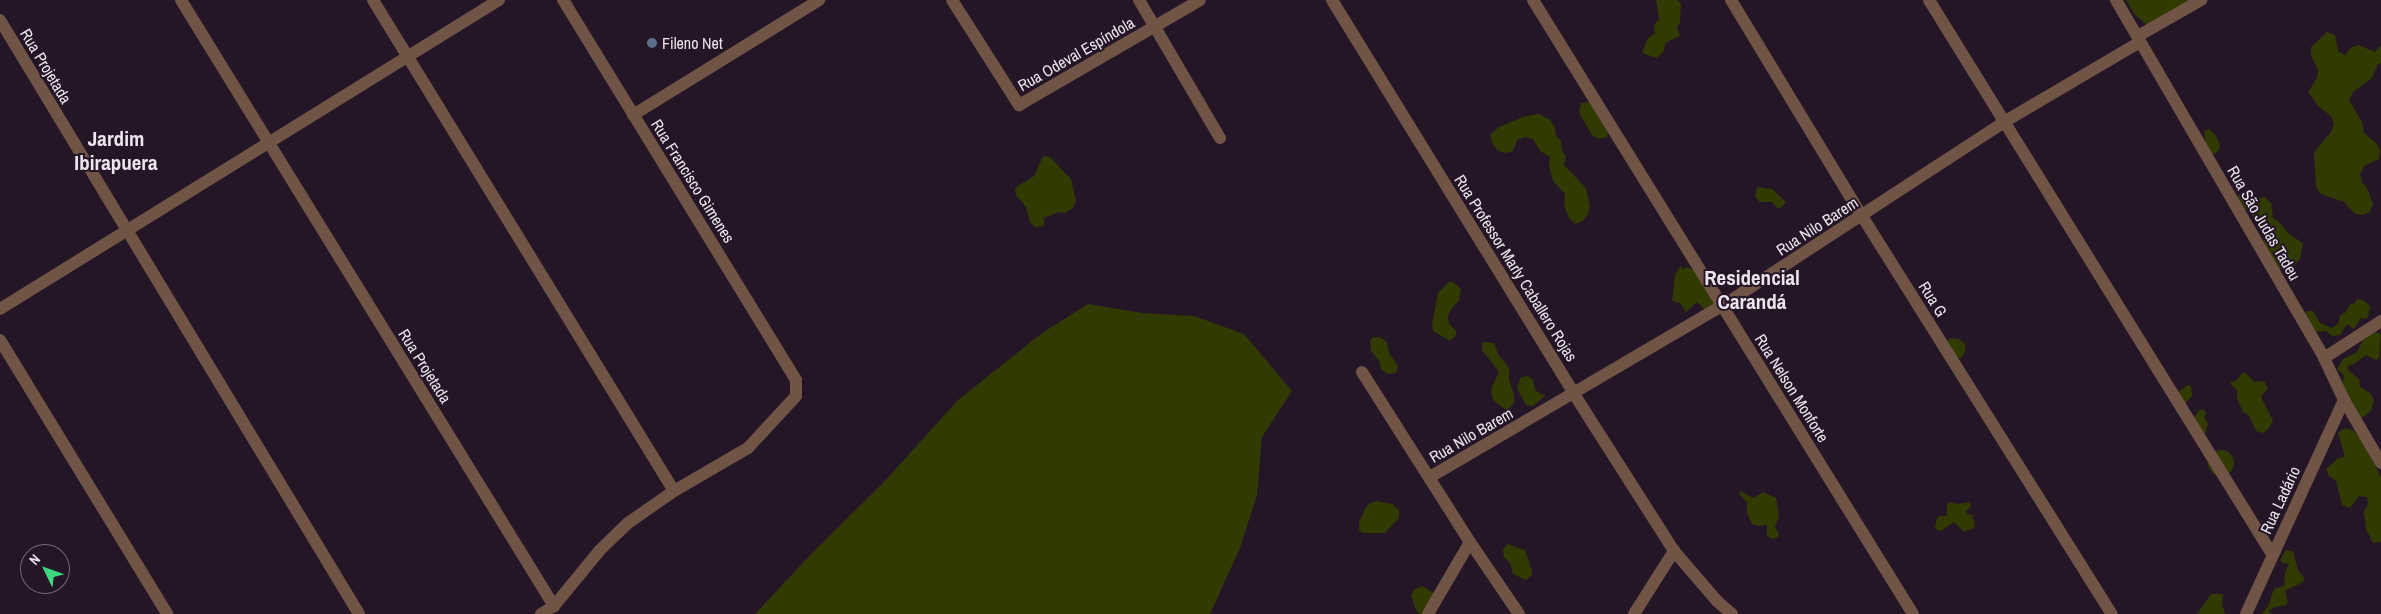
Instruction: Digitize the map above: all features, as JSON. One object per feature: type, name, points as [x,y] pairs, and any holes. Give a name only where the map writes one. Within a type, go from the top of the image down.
[{"type":"street","name":"Rua Projetada","points":[[182,0],[554,606]]},
{"type":"street","points":[[373,0],[674,491],[628,523],[600,550],[554,606],[541,614]]},
{"type":"street","points":[[0,309],[499,0]]},
{"type":"street","name":"Rua Francisco Gimenes","points":[[563,0],[796,380],[796,396],[748,448],[674,491]]},
{"type":"street","points":[[633,115],[819,0]]},
{"type":"street","name":"Rua Odeval Espíndola","points":[[952,0],[1019,105],[1200,0]]},
{"type":"street","points":[[1139,0],[1220,138]]},
{"type":"street","name":"Rua Professor Marly Caballero Rojas","points":[[1332,0],[1574,394],[1674,551],[1717,601],[1732,614]]},
{"type":"street","name":"Rua Nelson Monforte","points":[[1533,0],[1913,614]]},
{"type":"street","name":"Rua G","points":[[1731,0],[1862,216],[2112,614]]},
{"type":"street","points":[[1929,0],[2272,554]]},
{"type":"street","name":"Rua São Judas Tadeu","points":[[2116,0],[2324,358],[2344,400],[2381,462]]},
{"type":"street","name":"Rua Nilo Barem","points":[[1430,477],[1722,306],[2004,122],[2201,0]]},
{"type":"street","name":"Rua Projetada","points":[[0,20],[359,614]]},
{"type":"street","points":[[2324,358],[2381,321]]},
{"type":"street","points":[[0,340],[167,614]]},
{"type":"street","points":[[1362,372],[1470,542],[1519,614]]},
{"type":"street","name":"Rua Ladário","points":[[2246,614],[2344,400]]},
{"type":"street","points":[[1428,614],[1470,542]]},
{"type":"street","points":[[1634,614],[1674,551]]},
{"type":"green space","points":[[1656,0],[1677,0],[1681,3],[1680,22],[1677,28],[1680,36],[1665,43],[1664,51],[1657,58],[1642,53],[1648,38],[1655,33],[1654,25],[1659,19]]},
{"type":"green space","points":[[2126,0],[2200,0],[2193,12],[2146,24],[2134,14]]},
{"type":"green space","points":[[2327,32],[2335,35],[2338,51],[2345,55],[2350,48],[2358,45],[2375,52],[2381,45],[2381,63],[2378,64],[2372,78],[2353,92],[2349,100],[2362,122],[2364,133],[2376,143],[2380,150],[2379,159],[2364,166],[2360,174],[2373,204],[2370,212],[2363,215],[2355,214],[2344,202],[2321,194],[2316,187],[2314,152],[2331,132],[2334,123],[2331,116],[2318,106],[2308,92],[2317,78],[2318,70],[2311,55],[2311,47]]},
{"type":"green space","points":[[1590,102],[1608,133],[1607,137],[1599,139],[1592,135],[1579,113],[1581,103]]},
{"type":"green space","points":[[1539,114],[1550,120],[1555,128],[1556,136],[1561,141],[1562,150],[1566,157],[1564,165],[1586,188],[1590,206],[1588,214],[1583,221],[1575,224],[1569,218],[1564,206],[1565,194],[1553,181],[1549,165],[1550,157],[1540,151],[1533,139],[1525,137],[1517,140],[1513,151],[1505,153],[1497,150],[1490,135],[1499,127],[1525,116]]},
{"type":"green space","points":[[2209,129],[2216,136],[2220,145],[2219,150],[2213,155],[2206,144],[2204,131]]},
{"type":"green space","points":[[1043,156],[1050,157],[1071,179],[1076,201],[1073,208],[1065,213],[1058,212],[1044,218],[1044,226],[1035,227],[1030,222],[1026,207],[1016,195],[1015,188],[1034,176]]},
{"type":"green space","points":[[1757,187],[1772,189],[1786,202],[1781,208],[1777,208],[1772,202],[1760,202],[1755,197]]},
{"type":"green space","points":[[2242,193],[2256,200],[2263,197],[2266,198],[2271,203],[2273,218],[2290,235],[2303,243],[2300,259],[2292,268],[2276,269],[2263,247],[2265,232],[2255,221],[2250,211],[2243,209],[2237,197]]},
{"type":"green space","points":[[1681,265],[1682,269],[1688,267],[1695,271],[1715,297],[1714,311],[1705,310],[1697,302],[1686,312],[1680,303],[1672,301],[1675,275]]},
{"type":"green space","points":[[1449,282],[1453,282],[1461,289],[1459,301],[1451,309],[1448,316],[1449,324],[1456,331],[1456,335],[1450,341],[1433,331],[1432,324],[1438,293]]},
{"type":"green space","points":[[2357,299],[2363,300],[2370,306],[2368,317],[2365,319],[2361,318],[2354,329],[2347,324],[2340,335],[2332,336],[2326,331],[2315,332],[2305,314],[2307,311],[2313,311],[2320,323],[2332,328],[2339,323],[2340,315],[2345,313],[2350,304],[2354,304]]},
{"type":"green space","points":[[1088,304],[1142,313],[1194,316],[1244,334],[1292,391],[1262,437],[1257,495],[1240,548],[1210,614],[755,614],[814,551],[883,483],[958,400],[1042,333]]},
{"type":"green space","points":[[2373,331],[2381,334],[2379,358],[2376,360],[2366,355],[2354,364],[2347,366],[2348,370],[2359,379],[2360,387],[2370,393],[2374,400],[2371,411],[2359,420],[2342,386],[2344,375],[2337,369],[2343,359],[2357,352],[2364,338]]},
{"type":"green space","points":[[1373,337],[1380,337],[1387,342],[1389,353],[1398,366],[1396,373],[1388,374],[1381,370],[1380,362],[1371,351],[1370,340]]},
{"type":"green space","points":[[1950,338],[1959,339],[1965,344],[1965,352],[1961,358],[1957,358],[1946,343]]},
{"type":"green space","points":[[1482,343],[1494,343],[1498,354],[1509,368],[1509,380],[1514,394],[1514,403],[1506,410],[1493,400],[1491,389],[1499,372],[1482,350]]},
{"type":"green space","points":[[2243,372],[2254,382],[2264,381],[2268,388],[2261,397],[2273,421],[2263,433],[2256,431],[2249,416],[2243,412],[2237,398],[2237,390],[2231,385],[2231,382],[2237,380]]},
{"type":"green space","points":[[1528,376],[1533,380],[1535,390],[1545,396],[1533,406],[1526,405],[1517,388],[1521,377]]},
{"type":"green space","points":[[2188,385],[2191,386],[2192,396],[2182,407],[2176,393]]},
{"type":"green space","points":[[2204,409],[2206,414],[2204,418],[2208,423],[2205,435],[2194,419],[2198,411]]},
{"type":"green space","points":[[2344,428],[2353,430],[2362,440],[2381,477],[2381,542],[2373,543],[2366,529],[2364,512],[2368,504],[2367,497],[2359,496],[2350,508],[2342,505],[2336,481],[2329,476],[2326,469],[2338,458],[2345,457],[2338,433]]},
{"type":"green space","points":[[2221,450],[2230,454],[2234,463],[2230,472],[2221,476],[2212,472],[2208,463],[2212,454]]},
{"type":"green space","points":[[1740,491],[1753,498],[1763,492],[1776,498],[1779,517],[1775,527],[1779,534],[1777,538],[1773,539],[1767,536],[1767,525],[1759,526],[1752,524],[1747,513],[1747,502],[1739,494]]},
{"type":"green space","points":[[1377,501],[1392,504],[1399,510],[1399,518],[1385,533],[1362,533],[1359,530],[1359,522],[1365,509],[1370,503]]},
{"type":"green space","points":[[1950,502],[1957,504],[1970,502],[1971,506],[1966,511],[1967,514],[1974,515],[1972,518],[1975,521],[1974,528],[1964,532],[1954,522],[1941,531],[1937,530],[1935,527],[1937,519],[1939,516],[1947,516],[1947,505]]},
{"type":"green space","points":[[1507,544],[1525,550],[1532,571],[1532,575],[1526,580],[1513,574],[1510,563],[1504,557],[1503,550]]},
{"type":"green space","points":[[2286,550],[2293,551],[2298,570],[2305,579],[2303,582],[2285,591],[2288,601],[2286,605],[2275,607],[2269,611],[2272,614],[2262,614],[2268,606],[2274,589],[2284,586],[2285,573],[2289,564],[2282,563],[2280,560]]},
{"type":"green space","points":[[1422,586],[1434,593],[1432,614],[1420,614],[1416,610],[1411,595],[1415,589]]},
{"type":"green space","points":[[2211,594],[2223,594],[2222,604],[2225,614],[2197,614]]},
{"type":"place","name":"Fileno Net","points":[[652,43]]},
{"type":"district","name":"Jardim Ibirapuera","points":[[116,151]]},
{"type":"district","name":"Residencial Carandá","points":[[1752,290]]}]
